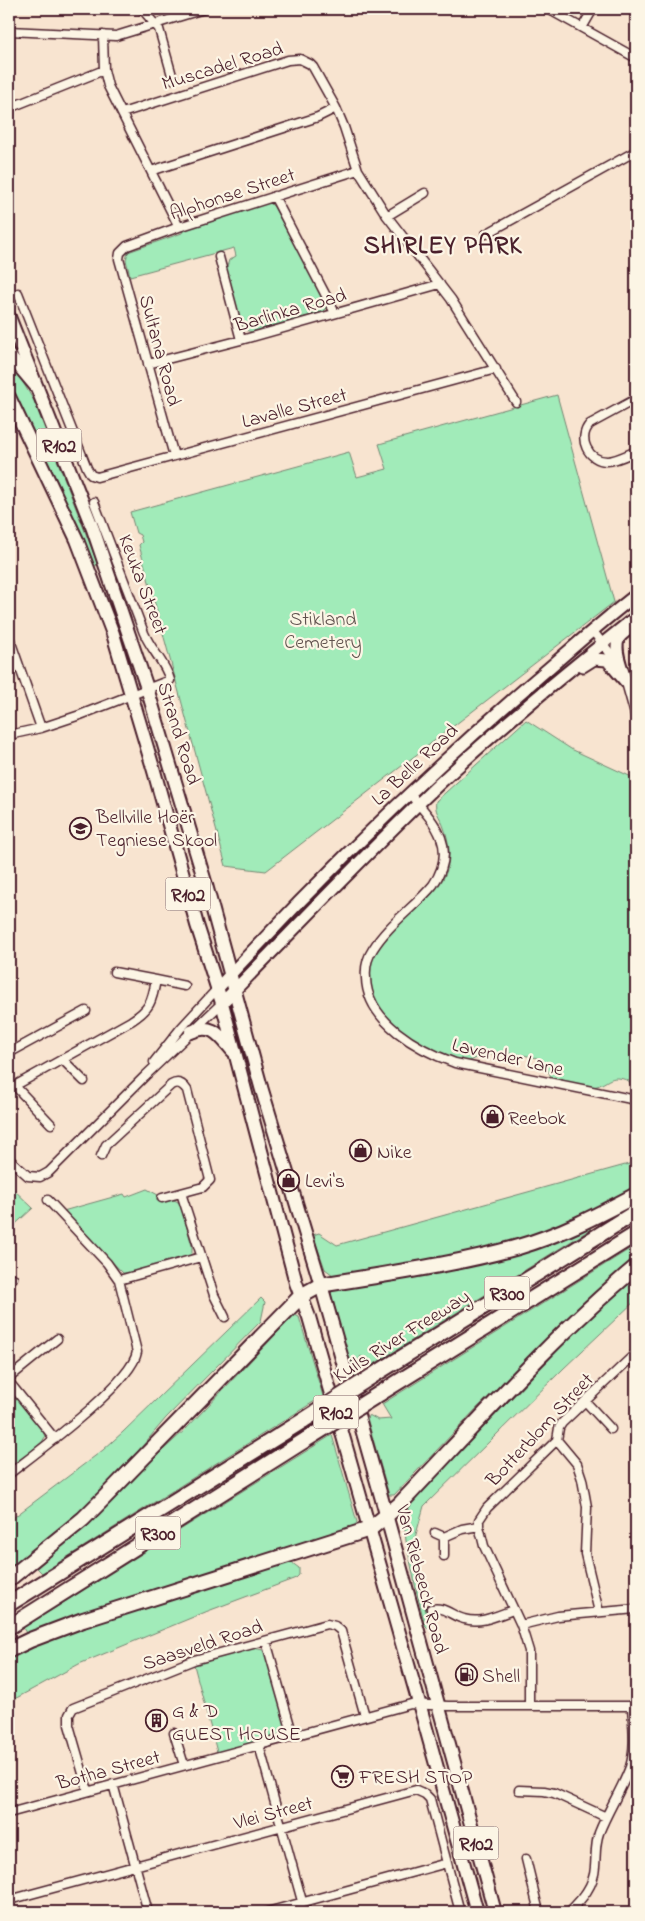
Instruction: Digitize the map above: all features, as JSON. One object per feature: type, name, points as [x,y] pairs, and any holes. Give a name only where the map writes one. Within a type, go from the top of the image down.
[{"type":"highway","points":[[9,1579],[83,1519],[301,1296],[321,1285],[454,1262],[520,1247],[568,1230],[636,1195]]},
{"type":"highway","name":"Kuils River Freeway","points":[[9,1604],[636,1212]]},
{"type":"highway","name":"Kuils River Freeway","points":[[9,1627],[636,1234]]},
{"type":"highway","points":[[9,1650],[83,1620],[370,1529],[387,1516],[574,1323],[611,1287],[636,1267]]},
{"type":"main road","name":"Strand Road","points":[[9,317],[106,564],[147,688],[235,990],[264,1097],[321,1285]]},
{"type":"main road","points":[[9,355],[36,387]]},
{"type":"main road","name":"Strand Road","points":[[9,397],[77,540],[113,634],[197,925],[222,1003],[301,1296]]},
{"type":"main road","name":"La Belle Road","points":[[217,989],[409,793],[592,630],[636,595]]},
{"type":"main road","points":[[626,681],[618,650],[618,642],[636,618]]},
{"type":"main road","name":"La Belle Road","points":[[222,1003],[418,804],[504,725],[636,618]]},
{"type":"main road","points":[[570,670],[581,667],[594,659],[604,659],[626,681]]},
{"type":"main road","points":[[191,1032],[206,1028],[213,1030],[235,1053]]},
{"type":"main road","name":"Van Riebeeck Road","points":[[321,1285],[387,1516],[495,1912]]},
{"type":"main road","name":"Van Riebeeck Road","points":[[301,1296],[309,1317],[370,1529],[476,1912]]},
{"type":"street","points":[[142,9],[159,30],[173,79]]},
{"type":"street","points":[[9,31],[116,36],[204,9]]},
{"type":"street","points":[[548,9],[636,58]]},
{"type":"street","points":[[582,28],[593,9]]},
{"type":"street","points":[[103,36],[104,70],[108,86],[179,226]]},
{"type":"street","name":"Muscadel Road","points":[[122,113],[294,59],[300,59],[310,64],[336,108],[358,170],[387,216],[440,284],[516,402]]},
{"type":"street","points":[[9,108],[104,70]]},
{"type":"street","points":[[151,171],[318,117],[336,108]]},
{"type":"street","points":[[486,234],[636,151]]},
{"type":"street","name":"Alphonse Street","points":[[120,253],[125,247],[179,226],[358,170]]},
{"type":"street","points":[[387,216],[425,193]]},
{"type":"street","points":[[274,196],[335,313]]},
{"type":"street","name":"Sultana Road","points":[[120,253],[120,259],[174,456]]},
{"type":"street","points":[[219,257],[241,340]]},
{"type":"street","name":"Barlinka Road","points":[[148,364],[440,284]]},
{"type":"street","name":"Lavalle Street","points":[[18,293],[90,474],[100,477],[496,369]]},
{"type":"street","points":[[636,399],[590,424],[584,438],[589,452],[599,460],[611,461],[636,450]]},
{"type":"street","name":"Keuka Street","points":[[94,502],[149,645],[166,667],[170,680],[147,688]]},
{"type":"street","points":[[592,630],[618,664],[626,681],[636,718]]},
{"type":"street","points":[[9,637],[41,728]]},
{"type":"street","points":[[9,735],[41,728],[80,715],[147,688]]},
{"type":"street","name":"Lavender Lane","points":[[409,793],[439,830],[443,841],[444,860],[433,885],[377,943],[369,955],[366,963],[366,984],[369,996],[379,1013],[397,1031],[431,1054],[455,1063],[636,1100]]},
{"type":"street","points":[[114,972],[185,986]]},
{"type":"street","points":[[51,1124],[12,1087],[141,1015],[150,1005],[156,980]]},
{"type":"street","points":[[145,1076],[181,1028],[217,989]]},
{"type":"street","points":[[9,1159],[28,1176],[40,1177],[44,1175],[222,1003]]},
{"type":"street","points":[[9,1053],[86,1011]]},
{"type":"street","points":[[62,1059],[84,1081]]},
{"type":"street","points":[[101,1156],[106,1145],[171,1085],[181,1084],[187,1090],[210,1177],[209,1183],[203,1187],[162,1198]]},
{"type":"street","points":[[182,1193],[214,1295],[225,1317]]},
{"type":"street","points":[[9,1474],[54,1439],[112,1388],[136,1360],[136,1345],[119,1280],[107,1263],[48,1200]]},
{"type":"street","points":[[119,1280],[201,1256]]},
{"type":"street","points":[[9,1378],[57,1339]]},
{"type":"street","name":"Botterblom Street","points":[[479,1526],[480,1520],[487,1508],[557,1440],[562,1423],[636,1353]]},
{"type":"street","points":[[9,1382],[54,1439]]},
{"type":"street","points":[[585,1401],[611,1429]]},
{"type":"street","points":[[557,1440],[577,1464],[582,1479],[587,1507],[585,1554],[599,1612]]},
{"type":"street","points":[[444,1537],[462,1528],[479,1526],[484,1546],[520,1625],[530,1656],[529,1705]]},
{"type":"street","points":[[435,1533],[444,1537]]},
{"type":"street","points":[[444,1537],[444,1556]]},
{"type":"street","points":[[431,1609],[441,1608],[462,1619],[476,1621],[486,1620],[513,1610]]},
{"type":"street","points":[[520,1625],[558,1616],[636,1609]]},
{"type":"street","name":"Saasveld Road","points":[[88,1791],[69,1725],[69,1715],[73,1708],[79,1704],[194,1660],[327,1624],[341,1631],[364,1716]]},
{"type":"street","points":[[266,1641],[293,1736]]},
{"type":"street","name":"Botha Street","points":[[9,1813],[184,1764],[419,1703],[448,1706],[634,1706]]},
{"type":"street","points":[[570,1912],[586,1894],[592,1881],[595,1871],[596,1842],[630,1766],[634,1751],[634,1706]]},
{"type":"street","points":[[174,1733],[184,1764]]},
{"type":"street","points":[[259,1745],[305,1912]]},
{"type":"street","points":[[113,1784],[137,1866],[148,1912]]},
{"type":"street","points":[[519,1790],[554,1793],[606,1817]]},
{"type":"street","name":"Vlei Street","points":[[9,1900],[281,1826],[419,1791],[430,1799],[460,1912]]},
{"type":"street","points":[[526,1859],[539,1912]]},
{"type":"street","points":[[266,1912],[447,1863]]},
{"type":"green space","points":[[270,203],[274,207],[325,302],[327,308],[323,312],[252,332],[245,330],[241,324],[226,270],[229,260],[236,256],[234,248],[130,276],[126,260],[128,252],[182,233],[183,230]]},
{"type":"green space","points":[[9,364],[18,374],[34,401],[97,562],[96,566],[94,566],[60,487],[9,382]]},
{"type":"green space","name":"Stikland Cemetery","points":[[557,395],[614,602],[266,871],[226,866],[139,545],[142,542],[140,535],[136,533],[130,512],[349,452],[357,477],[387,469],[379,444]]},
{"type":"green space","points":[[526,720],[571,749],[636,779],[636,1096],[629,1081],[622,1079],[612,1079],[597,1086],[587,1087],[551,1077],[541,1061],[528,1056],[499,1053],[466,1062],[449,1058],[426,1047],[397,1026],[380,1007],[373,993],[370,981],[371,964],[377,949],[428,898],[439,885],[447,870],[449,859],[448,842],[437,811],[436,801]]},
{"type":"green space","points":[[636,1162],[636,1189],[576,1221],[538,1236],[468,1254],[333,1275],[325,1269],[313,1235],[319,1233],[337,1245]]},
{"type":"green space","points":[[9,1185],[33,1208],[9,1230]]},
{"type":"green space","points":[[147,1189],[158,1195],[160,1202],[172,1199],[180,1203],[192,1246],[192,1253],[188,1257],[123,1273],[63,1211],[124,1194],[126,1197]]},
{"type":"green space","points":[[588,1226],[591,1229],[371,1366],[361,1356],[357,1363],[356,1376],[354,1377],[331,1294],[333,1288]]},
{"type":"green space","points":[[636,1245],[636,1257],[580,1306],[521,1367],[478,1407],[394,1495],[389,1495],[367,1418],[369,1415],[378,1420],[391,1419],[382,1404]]},
{"type":"green space","points":[[636,1275],[636,1300],[424,1506],[411,1552],[421,1574],[418,1578],[431,1631],[425,1625],[406,1541],[404,1521],[411,1502],[597,1310]]},
{"type":"green space","points":[[261,1298],[265,1302],[261,1321],[166,1418],[98,1495],[9,1570],[9,1521],[103,1450]]},
{"type":"green space","points":[[295,1315],[299,1317],[323,1396],[42,1573],[37,1568],[117,1496],[186,1429]]},
{"type":"green space","points":[[15,1395],[43,1431],[45,1437],[42,1442],[9,1469],[9,1400]]},
{"type":"green space","points":[[332,1435],[357,1522],[355,1526],[28,1636],[23,1628]]},
{"type":"green space","points":[[291,1562],[299,1568],[299,1575],[296,1578],[208,1611],[79,1664],[9,1702],[9,1655],[51,1637]]},
{"type":"green space","points":[[254,1648],[263,1650],[266,1655],[285,1720],[284,1729],[278,1736],[217,1752],[194,1665]]},
{"type":"place","name":"Bellville Hoër Tegniese Skool","points":[[80,828]]},
{"type":"place","name":"Reebok","points":[[492,1117]]},
{"type":"place","name":"Nike","points":[[361,1151]]},
{"type":"place","name":"Levi's","points":[[289,1180]]},
{"type":"place","name":"Shell","points":[[466,1675]]},
{"type":"place","name":"G & D GUEST HOUSE","points":[[156,1721]]},
{"type":"place","name":"FRESH STOP","points":[[343,1776]]},
{"type":"district","name":"SHIRLEY PARK","points":[[443,244]]}]
